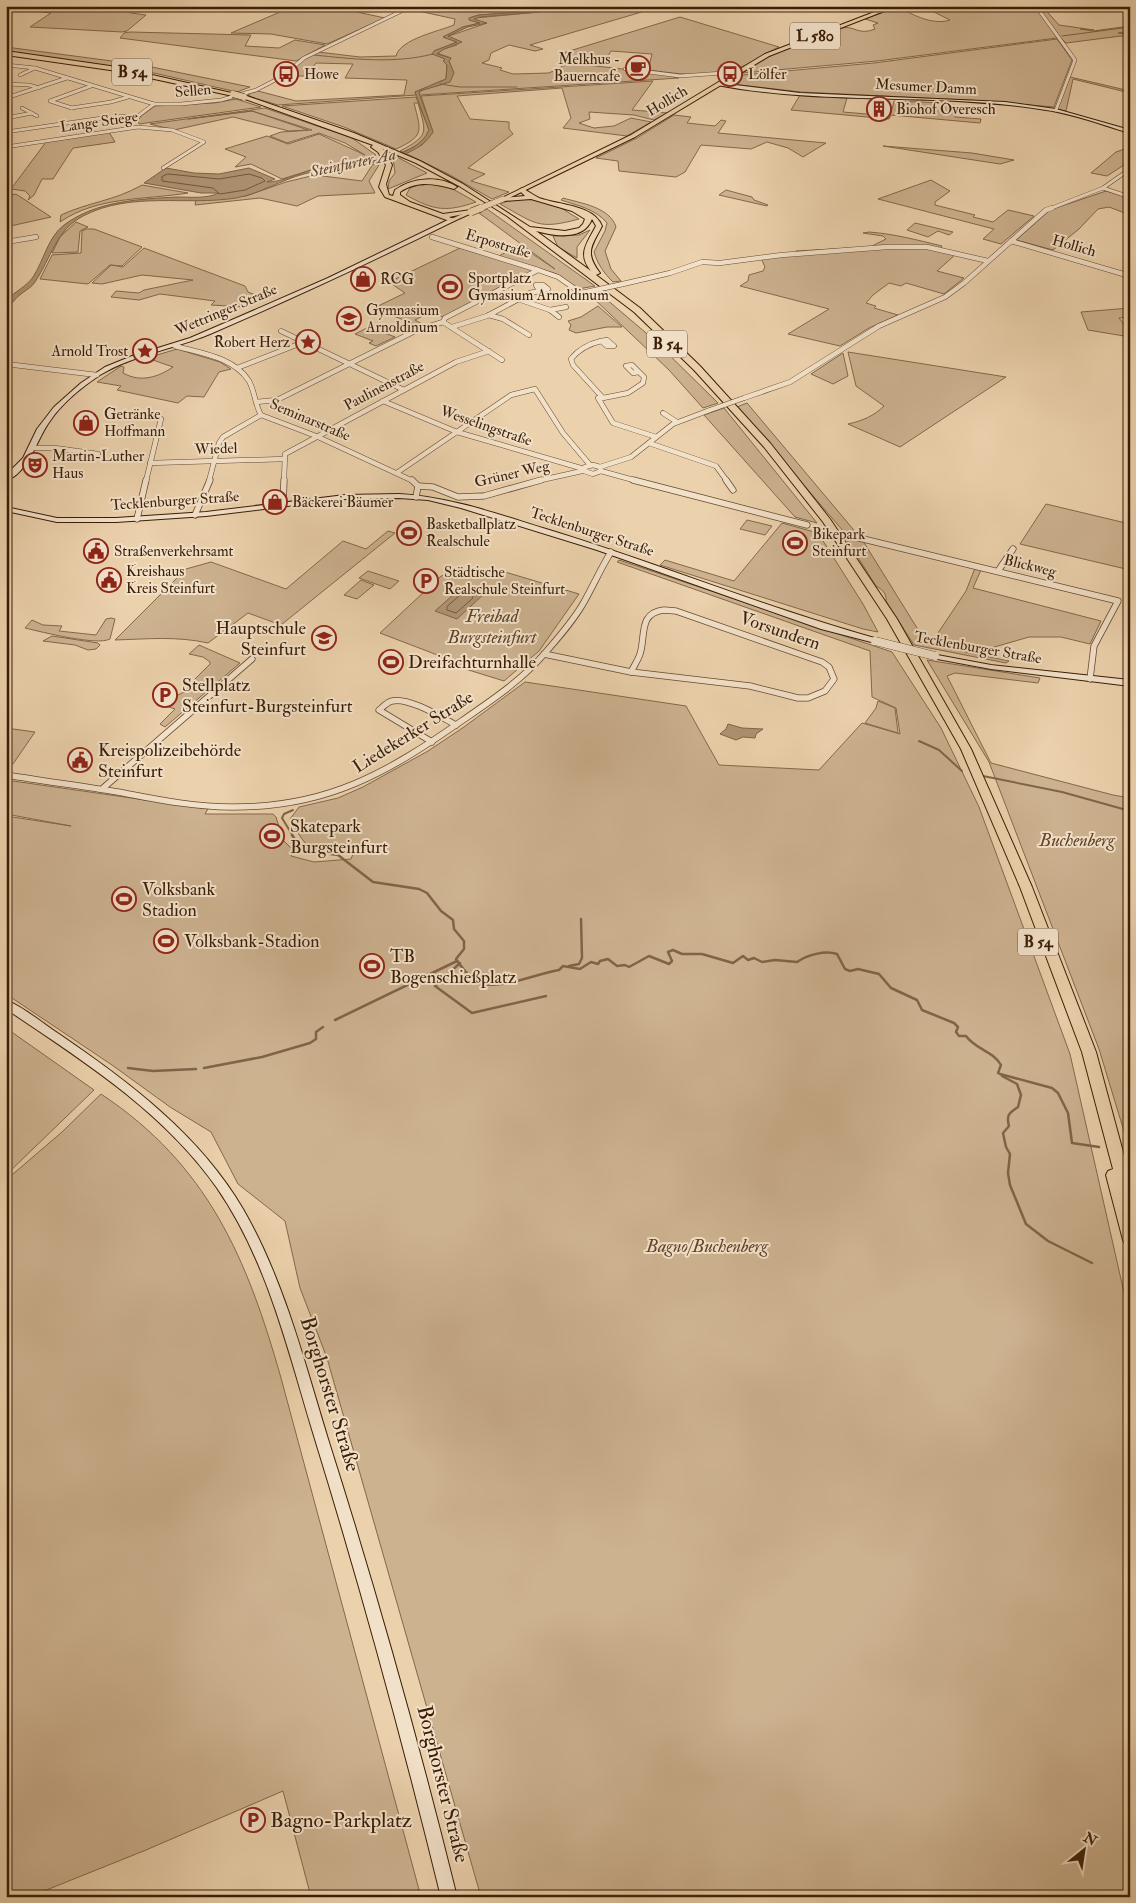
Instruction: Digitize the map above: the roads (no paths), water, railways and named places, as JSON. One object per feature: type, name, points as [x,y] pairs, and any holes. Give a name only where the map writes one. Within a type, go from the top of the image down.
[{"type":"highway","name":"B 54","points":[[6,53],[126,70],[244,97],[352,134],[408,158],[461,185],[509,215],[605,285],[643,316],[683,354],[767,445],[827,520],[892,619],[966,750],[1026,887],[1089,1052],[1130,1205]]},
{"type":"highway","points":[[352,134],[381,151],[390,164],[388,174],[381,186],[387,196],[452,220]]},
{"type":"highway","name":"B 54","points":[[408,158],[506,217],[601,285],[656,334],[706,383],[764,447],[821,520],[886,619],[958,751],[1018,888],[1081,1053],[1130,1240]]},
{"type":"highway","points":[[452,220],[446,215],[405,201],[396,196],[397,191],[409,184],[430,181],[441,182],[465,191]]},
{"type":"highway","points":[[509,215],[533,228],[553,232],[580,230],[589,222],[586,215],[580,212],[535,197],[522,190]]},
{"type":"highway","points":[[522,190],[581,210],[596,218],[599,226],[589,243],[586,256],[590,267],[605,285]]},
{"type":"highway","points":[[502,199],[526,196],[535,197]]},
{"type":"highway","points":[[446,215],[471,212]]},
{"type":"main road","name":"Hollich","points":[[452,220],[522,190],[633,136],[738,72],[785,47],[895,6]]},
{"type":"main road","name":"Mesumer Damm","points":[[719,84],[776,92],[980,102],[1056,110],[1130,132]]},
{"type":"main road","name":"Wettringer Straße","points":[[6,479],[25,462],[37,435],[48,419],[96,374],[122,362],[175,346],[237,320],[452,220]]},
{"type":"main road","name":"Tecklenburger Straße","points":[[6,509],[57,520],[137,519],[195,515],[345,498],[416,497],[456,504],[611,552],[824,626],[875,641],[935,656],[992,666],[1130,683]]},
{"type":"main road","name":"Borghorster Straße","points":[[6,1004],[131,1091],[161,1117],[200,1158],[221,1185],[251,1234],[275,1291],[327,1456],[402,1708],[450,1897]]},
{"type":"street","points":[[394,6],[406,9]]},
{"type":"street","points":[[233,96],[256,90],[283,76],[304,58],[412,6]]},
{"type":"street","points":[[1036,6],[1075,60],[1056,110]]},
{"type":"street","name":"Sellen","points":[[6,65],[35,68],[154,104],[180,104],[233,96]]},
{"type":"street","points":[[20,75],[35,68]]},
{"type":"street","points":[[625,68],[680,76],[738,72]]},
{"type":"street","points":[[6,98],[17,96],[67,78]]},
{"type":"street","points":[[6,84],[29,85],[39,88]]},
{"type":"street","points":[[92,86],[50,101],[72,108],[111,102],[128,97]]},
{"type":"street","points":[[138,127],[135,122],[138,116],[154,104]]},
{"type":"street","points":[[22,108],[37,116]]},
{"type":"street","points":[[72,108],[75,112]]},
{"type":"street","points":[[106,112],[108,117]]},
{"type":"street","points":[[6,118],[32,113]]},
{"type":"street","points":[[6,132],[108,117],[138,116]]},
{"type":"street","points":[[51,125],[54,129]]},
{"type":"street","name":"Lange Stiege","points":[[6,147],[138,127],[162,128],[204,142],[163,168]]},
{"type":"street","name":"Grüner Weg","points":[[584,470],[593,474],[600,469],[631,457],[677,422],[790,382],[879,326],[955,291],[1052,206],[1103,188],[1130,169]]},
{"type":"street","points":[[1103,188],[1130,197]]},
{"type":"street","points":[[6,242],[36,237]]},
{"type":"street","name":"Erpostraße","points":[[432,237],[538,270]]},
{"type":"street","name":"Hollich","points":[[1011,241],[1130,276]]},
{"type":"street","points":[[538,270],[557,276],[581,293],[670,274],[702,262],[720,263],[782,254],[887,247],[927,247],[988,261]]},
{"type":"street","name":"Erpostraße","points":[[256,402],[277,400],[417,330],[443,322],[445,318],[538,270]]},
{"type":"street","points":[[452,327],[489,315],[528,293],[539,290]]},
{"type":"street","points":[[518,299],[550,310],[559,318]]},
{"type":"street","points":[[550,310],[566,307]]},
{"type":"street","points":[[489,315],[503,319],[530,335]]},
{"type":"street","points":[[443,322],[502,360]]},
{"type":"street","points":[[281,331],[404,390]]},
{"type":"street","points":[[601,341],[584,345],[571,360],[573,365],[603,398]]},
{"type":"street","points":[[175,346],[225,362],[237,368],[304,342]]},
{"type":"street","name":"Paulinenstraße","points":[[284,459],[285,454],[316,436],[456,362],[489,351]]},
{"type":"street","points":[[6,364],[96,374]]},
{"type":"street","name":"Seminarstraße","points":[[237,368],[249,380],[257,409],[262,414],[398,472],[410,478],[418,486]]},
{"type":"street","points":[[639,372],[644,377],[644,380],[636,389],[628,393],[598,398],[613,423],[656,438]]},
{"type":"street","points":[[398,472],[511,395],[535,389],[563,433],[590,465]]},
{"type":"street","name":"Wesselingstraße","points":[[383,401],[457,432],[584,470]]},
{"type":"street","points":[[663,413],[677,422]]},
{"type":"street","points":[[195,515],[212,475],[217,449],[223,437],[262,414]]},
{"type":"street","points":[[137,519],[160,419]]},
{"type":"street","points":[[649,443],[716,466],[733,490]]},
{"type":"street","points":[[32,448],[55,448],[98,454]]},
{"type":"street","points":[[283,505],[284,459]]},
{"type":"street","name":"Wiedel","points":[[150,463],[284,459]]},
{"type":"street","name":"Grüner Weg","points":[[418,486],[433,487],[458,497],[484,496],[551,477],[584,470],[590,465],[600,469]]},
{"type":"street","points":[[600,469],[721,504],[807,525]]},
{"type":"street","points":[[416,497],[418,486]]},
{"type":"street","name":"Blickweg","points":[[855,537],[1118,601],[1094,646],[1090,679]]},
{"type":"street","points":[[998,571],[1013,549]]},
{"type":"street","name":"Liedekerker Straße","points":[[6,775],[206,806],[288,804],[311,800],[354,787],[380,774],[432,742],[494,698],[544,654],[583,603],[601,567],[611,552]]},
{"type":"street","name":"Vorsundern","points":[[544,654],[631,672],[750,686],[808,698],[825,691],[834,679],[830,667],[822,662],[663,608],[648,615],[644,622],[641,652],[631,672]]},
{"type":"street","points":[[102,789],[252,659]]},
{"type":"street","points":[[432,742],[379,710],[392,701],[401,701],[414,705],[456,725]]},
{"type":"water","points":[[571,6],[539,12],[479,17],[474,19],[487,23],[468,27],[448,36],[462,42],[437,54],[451,58],[449,61],[454,73],[450,82],[420,91],[419,93],[433,132],[423,144],[409,152],[374,162],[304,174],[236,198],[198,201],[139,201],[101,208],[83,216],[66,229],[34,284],[17,298],[6,311],[7,299],[33,277],[54,236],[64,225],[76,217],[104,206],[133,200],[204,197],[219,193],[201,193],[144,183],[166,168],[194,173],[219,174],[249,168],[275,179],[267,182],[273,182],[312,170],[377,160],[409,150],[421,141],[429,130],[415,92],[446,79],[447,65],[443,61],[445,59],[432,54],[434,51],[457,42],[443,37],[463,27],[480,23],[469,20],[469,18],[479,15],[536,11],[548,7]]},
{"type":"water","points":[[463,586],[485,593],[457,619],[435,611]]},
{"type":"water","points":[[728,724],[742,728],[763,729],[756,734],[755,738],[743,737],[736,740],[720,734],[726,729]]},
{"type":"waterway","points":[[1062,36],[1130,27]]},
{"type":"waterway","points":[[314,55],[388,60],[433,54]]},
{"type":"waterway","points":[[440,84],[460,87],[517,87]]},
{"type":"waterway","points":[[919,741],[939,750],[962,771]]},
{"type":"waterway","points":[[983,776],[1062,792],[1130,811]]},
{"type":"waterway","points":[[293,810],[284,814],[282,818],[293,836]]},
{"type":"waterway","points":[[292,835],[302,850],[338,855],[373,882],[419,889],[427,893],[441,911],[453,920],[454,929],[464,941],[464,949],[456,959],[459,964]]},
{"type":"waterway","points":[[569,966],[579,964],[582,958],[581,919]]},
{"type":"waterway","points":[[459,964],[465,972],[477,982],[495,985],[559,970],[563,966],[580,969],[591,962],[598,964],[600,961],[608,959],[617,966],[625,965],[629,967],[649,956],[669,964],[672,961],[668,952],[673,950],[682,954],[702,954],[733,963],[743,956],[748,960],[754,958],[762,962],[775,960],[797,962],[816,954],[837,954],[845,969],[850,971],[858,969],[879,974],[891,988],[917,1000],[922,1010],[954,1023],[958,1027],[956,1032],[959,1036],[966,1036],[974,1044],[998,1060],[1001,1065],[998,1073],[1052,1088],[1058,1093],[1068,1113],[1072,1143],[1099,1147]]},
{"type":"waterway","points":[[335,1020],[457,961]]},
{"type":"waterway","points":[[459,964],[435,986],[472,1013],[546,996]]},
{"type":"waterway","points":[[204,1068],[262,1057],[310,1043],[316,1039],[316,1032],[323,1027]]},
{"type":"waterway","points":[[128,1068],[153,1071],[196,1069]]},
{"type":"waterway","points":[[1002,1076],[1017,1084],[1021,1095],[1018,1107],[1009,1115],[1009,1126],[1003,1133],[1006,1147],[1010,1154],[1008,1173],[1010,1185],[1026,1224],[1048,1241],[1092,1263]]},
{"type":"place","name":"Melkhus - Bauerncafe","points":[[638,68]]},
{"type":"place","name":"Howe","points":[[286,74]]},
{"type":"place","name":"Lölfer","points":[[730,74]]},
{"type":"place","name":"Biohof Overesch","points":[[879,109]]},
{"type":"place","name":"RCG","points":[[363,279]]},
{"type":"place","name":"Sportplatz Gymasium Arnoldinum","points":[[450,287]]},
{"type":"place","name":"Gymnasium Arnoldinum","points":[[349,319]]},
{"type":"place","name":"Robert Herz","points":[[308,342]]},
{"type":"place","name":"Arnold Trost","points":[[145,351]]},
{"type":"place","name":"Getränke Hoffmann","points":[[86,423]]},
{"type":"place","name":"Martin-Luther Haus","points":[[35,465]]},
{"type":"place","name":"Bäckerei Bäumer","points":[[275,502]]},
{"type":"place","name":"Basketballplatz Realschule","points":[[409,533]]},
{"type":"place","name":"Bikepark Steinfurt","points":[[795,543]]},
{"type":"place","name":"Straßenverkehrsamt","points":[[96,551]]},
{"type":"place","name":"Kreishaus Kreis Steinfurt","points":[[109,580]]},
{"type":"place","name":"Städtische Realschule Steinfurt","points":[[426,581]]},
{"type":"place","name":"Hauptschule Steinfurt","points":[[324,638]]},
{"type":"place","name":"Dreifachturnhalle","points":[[391,662]]},
{"type":"place","name":"Stellplatz Steinfurt-Burgsteinfurt","points":[[165,695]]},
{"type":"place","name":"Kreispolizeibehörde Steinfurt","points":[[80,760]]},
{"type":"place","name":"Skatepark Burgsteinfurt","points":[[272,836]]},
{"type":"place","name":"Volksbank Stadion","points":[[124,899]]},
{"type":"place","name":"Volksbank-Stadion","points":[[166,941]]},
{"type":"place","name":"TB Bogenschießplatz","points":[[372,966]]},
{"type":"place","name":"Bagno-Parkplatz","points":[[253,1820]]},
{"type":"water label","name":"Steinfurter Aa","points":[[353,163]]},
{"type":"park label","name":"Freibad Burgsteinfurt","points":[[492,626]]},
{"type":"park label","name":"Buchenberg","points":[[1077,840]]},
{"type":"park label","name":"Bagno/Buchenberg","points":[[707,1246]]}]
